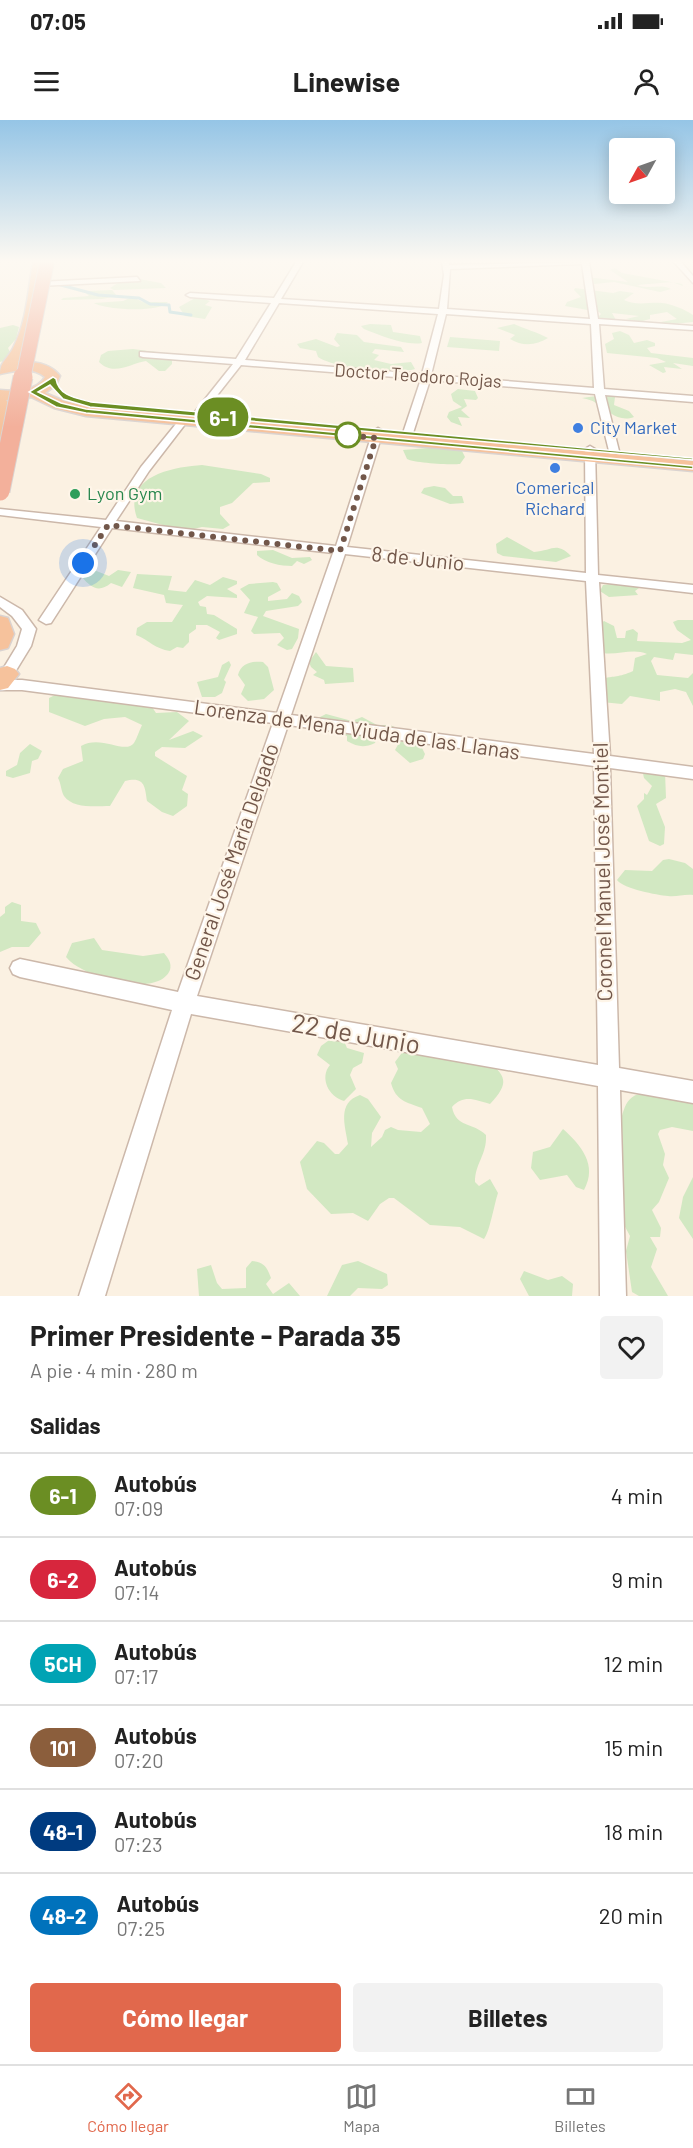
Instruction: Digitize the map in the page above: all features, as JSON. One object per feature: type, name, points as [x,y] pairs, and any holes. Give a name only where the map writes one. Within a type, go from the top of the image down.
[{"type":"highway","points":[[0,439],[6,408],[0,405],[25,317]]},
{"type":"highway","points":[[2,370],[19,353],[29,317]]},
{"type":"highway","points":[[0,491],[31,317]]},
{"type":"highway","points":[[25,353],[32,317]]},
{"type":"highway","points":[[25,353],[37,359],[41,368]]},
{"type":"highway","points":[[25,353],[63,368],[61,388],[90,404]]},
{"type":"highway","points":[[2,370],[25,366],[41,368],[51,372],[54,388],[65,397],[90,404],[190,418]]},
{"type":"highway","points":[[0,395],[31,392],[44,388],[53,379]]},
{"type":"highway","points":[[31,392],[59,405],[86,411],[616,455],[693,458]]},
{"type":"highway","points":[[0,464],[11,415],[31,392]]},
{"type":"highway","points":[[377,434],[408,433],[591,453]]},
{"type":"highway","points":[[616,455],[693,466]]},
{"type":"street","points":[[46,620],[145,469],[239,362],[267,317]]},
{"type":"street","points":[[408,433],[427,376],[440,317]]},
{"type":"street","points":[[509,317],[693,328]]},
{"type":"street","points":[[594,317],[599,390],[616,455]]},
{"type":"street","name":"Doctor Teodoro Rojas","points":[[143,354],[693,399]]},
{"type":"street","name":"General José María Delgado","points":[[92,1296],[184,1002],[340,551],[377,434]]},
{"type":"street","name":"Coronel Manuel José Montiel","points":[[591,453],[592,579],[602,763],[613,1296]]},
{"type":"street","name":"8 de Junio","points":[[0,512],[693,589]]},
{"type":"street","points":[[0,601],[17,613],[29,629],[24,646],[6,678]]},
{"type":"street","name":"Lorenza de Mena Viuda de las Llanas","points":[[6,678],[281,719],[602,763],[693,773]]},
{"type":"street","name":"22 de Junio","points":[[20,968],[184,1002],[608,1079],[693,1092]]},
{"type":"green space","points":[[614,317],[616,320],[604,321],[597,318]]},
{"type":"green space","points":[[650,317],[650,319],[639,322],[626,319]]},
{"type":"green space","points":[[674,317],[693,317],[693,322],[663,325],[661,322],[677,319]]},
{"type":"green space","points":[[514,324],[548,338],[535,344],[525,344],[510,339],[515,335],[497,328]]},
{"type":"green space","points":[[13,325],[19,327],[16,339],[8,348],[10,352],[7,355],[10,359],[0,362],[0,328]]},
{"type":"green space","points":[[391,325],[393,332],[420,336],[422,343],[415,344],[392,339],[361,326]]},
{"type":"green space","points":[[620,331],[629,335],[634,343],[647,340],[655,343],[655,346],[647,348],[651,353],[693,358],[693,366],[673,363],[682,369],[664,367],[666,372],[663,373],[649,365],[666,362],[657,358],[607,353],[605,344],[614,339],[612,333]]},
{"type":"green space","points":[[337,333],[357,335],[364,342],[401,347],[404,352],[375,349],[372,353],[379,355],[374,360],[391,364],[411,362],[415,369],[380,371],[351,367],[326,361],[318,357],[316,351],[300,348],[297,344],[316,339],[337,347],[340,346],[334,339]]},
{"type":"green space","points":[[450,337],[500,341],[499,351],[447,347]]},
{"type":"green space","points":[[133,349],[172,354],[172,364],[165,371],[159,371],[146,361],[117,369],[99,362],[101,355],[108,351]]},
{"type":"green space","points":[[458,389],[475,391],[478,398],[476,400],[464,399],[467,406],[461,410],[470,418],[458,417],[462,426],[451,422],[447,417],[449,412],[462,407],[453,401],[451,394]]},
{"type":"green space","points":[[603,395],[615,397],[614,405],[629,411],[634,417],[618,417],[594,402],[582,398]]},
{"type":"green space","points":[[441,447],[461,449],[465,457],[460,464],[424,463],[407,459],[403,450]]},
{"type":"green space","points":[[202,465],[261,474],[270,478],[270,482],[253,483],[232,503],[220,507],[220,514],[230,525],[223,529],[202,527],[185,531],[137,518],[134,504],[137,492],[143,483],[153,476],[178,468]]},
{"type":"green space","points":[[434,486],[445,488],[453,496],[462,496],[464,503],[450,504],[421,493],[424,488]]},
{"type":"green space","points":[[507,537],[534,552],[557,548],[566,551],[571,556],[556,562],[503,556],[497,553],[496,544]]},
{"type":"green space","points":[[273,550],[292,558],[310,557],[312,560],[304,564],[297,561],[292,566],[288,566],[269,562],[257,555],[257,551]]},
{"type":"green space","points":[[94,570],[109,576],[118,570],[131,572],[122,587],[111,583],[103,588],[95,588],[82,577]]},
{"type":"green space","points":[[137,574],[172,576],[168,590],[186,592],[195,580],[210,585],[223,577],[237,581],[237,584],[227,589],[237,595],[237,598],[207,596],[198,602],[200,606],[206,607],[207,614],[214,615],[237,629],[237,634],[219,640],[216,638],[220,632],[207,625],[196,625],[196,629],[189,634],[189,642],[183,648],[177,647],[170,651],[136,635],[137,628],[147,622],[172,622],[183,605],[166,603],[164,595],[133,588]]},
{"type":"green space","points":[[277,583],[281,590],[268,597],[268,601],[287,599],[292,593],[299,596],[302,602],[298,606],[266,611],[263,616],[299,629],[298,638],[292,649],[287,650],[277,645],[284,638],[280,633],[254,634],[251,631],[258,617],[244,613],[250,600],[240,589],[249,584]]},
{"type":"green space","points":[[603,585],[638,586],[639,588],[635,591],[638,595],[609,597],[600,591]]},
{"type":"green space","points":[[693,620],[693,655],[675,653],[673,660],[654,657],[651,661],[657,675],[688,678],[693,673],[693,706],[686,692],[675,689],[660,692],[660,701],[630,696],[622,704],[591,701],[603,680],[633,671],[635,658],[647,654],[635,651],[598,652],[604,642],[599,625],[604,621],[614,626],[617,638],[625,638],[626,631],[633,629],[638,633],[637,641],[682,643],[691,640],[677,630],[673,622]]},
{"type":"green space","points":[[316,652],[326,666],[353,668],[354,682],[325,684],[324,680],[313,675],[317,672],[309,662]]},
{"type":"green space","points":[[229,661],[231,665],[224,680],[226,682],[222,693],[215,697],[202,697],[197,682],[218,677],[222,665]]},
{"type":"green space","points":[[263,662],[268,667],[274,690],[264,699],[248,701],[241,694],[245,685],[238,675],[239,671],[247,664]]},
{"type":"green space","points":[[69,688],[88,700],[103,693],[133,693],[148,701],[156,713],[177,712],[189,721],[169,740],[193,731],[203,736],[185,748],[162,747],[155,752],[155,756],[187,776],[182,790],[188,794],[187,806],[173,816],[162,812],[147,801],[143,784],[137,780],[125,781],[110,806],[79,805],[64,796],[58,778],[63,769],[83,761],[81,746],[96,742],[130,746],[134,743],[142,725],[125,717],[104,719],[85,726],[49,712],[49,698]]},
{"type":"green space","points":[[326,714],[352,721],[362,717],[377,725],[390,725],[399,729],[401,737],[392,741],[377,737],[375,743],[358,746],[347,741],[347,736],[321,728],[314,720]]},
{"type":"green space","points":[[400,741],[421,746],[425,754],[423,759],[410,763],[395,750]]},
{"type":"green space","points":[[30,744],[42,751],[38,759],[32,761],[30,773],[13,778],[6,776],[6,771],[17,765],[20,753]]},
{"type":"green space","points":[[642,769],[665,772],[666,798],[656,804],[665,827],[664,844],[660,846],[649,841],[637,806],[644,799],[644,793],[647,795],[652,786],[644,778]]},
{"type":"green space","points":[[669,859],[685,863],[693,869],[693,895],[671,896],[649,893],[633,889],[617,880],[625,870],[652,871],[663,860]]},
{"type":"green space","points":[[12,902],[21,905],[21,921],[36,923],[41,933],[29,947],[12,947],[0,952],[0,917],[5,913],[5,907]]},
{"type":"green space","points":[[94,938],[102,950],[143,956],[164,953],[170,963],[170,970],[165,977],[148,984],[98,981],[66,957],[72,943]]},
{"type":"green space","points":[[332,1038],[344,1041],[347,1048],[364,1053],[362,1063],[353,1068],[350,1075],[356,1089],[344,1101],[334,1096],[327,1086],[325,1076],[330,1065],[317,1055],[321,1046]]},
{"type":"green space","points":[[404,1050],[444,1055],[452,1061],[469,1063],[484,1059],[501,1075],[503,1085],[490,1104],[465,1099],[452,1107],[454,1114],[461,1122],[486,1135],[485,1148],[475,1182],[479,1186],[490,1179],[498,1193],[484,1239],[460,1227],[430,1225],[394,1198],[389,1198],[380,1204],[368,1221],[353,1213],[331,1214],[307,1189],[300,1162],[317,1141],[324,1143],[335,1154],[339,1154],[348,1144],[344,1122],[345,1109],[348,1103],[360,1095],[368,1099],[381,1117],[372,1133],[371,1147],[382,1137],[385,1130],[391,1127],[398,1130],[421,1132],[430,1124],[422,1108],[406,1102],[393,1089],[391,1083],[398,1069],[395,1062]]},
{"type":"green space","points":[[648,1093],[693,1103],[693,1131],[672,1127],[660,1130],[658,1134],[665,1154],[663,1165],[669,1178],[659,1202],[652,1210],[661,1228],[660,1237],[650,1237],[657,1249],[651,1267],[668,1296],[639,1296],[632,1292],[626,1251],[630,1236],[623,1223],[619,1175],[619,1135],[622,1118],[626,1104],[634,1096]]},
{"type":"green space","points":[[563,1129],[586,1156],[589,1172],[584,1190],[576,1187],[567,1175],[540,1180],[531,1168],[533,1152],[550,1147]]},
{"type":"green space","points":[[693,1177],[693,1239],[679,1218],[683,1197]]},
{"type":"green space","points":[[252,1261],[266,1268],[271,1278],[266,1284],[273,1294],[289,1283],[300,1296],[199,1296],[197,1269],[211,1265],[217,1283],[222,1289],[246,1288],[246,1268]]},
{"type":"green space","points":[[358,1261],[387,1274],[388,1285],[382,1289],[358,1288],[350,1296],[327,1296],[342,1265]]},
{"type":"green space","points":[[524,1271],[548,1280],[562,1276],[573,1284],[572,1296],[529,1296],[520,1279]]},
{"type":"bus line","name":"6-1","points":[[693,458],[114,407],[75,401],[65,397],[54,388],[53,379],[44,388],[32,392],[59,405],[86,411],[693,466]]},
{"type":"place","name":"City Market","points":[[578,428]]},
{"type":"place","name":"Comerical Richard","points":[[555,468]]},
{"type":"place","name":"Lyon Gym","points":[[75,494]]},
{"type":"route","points":[[83,563],[108,525],[340,551],[376,438],[348,435]]}]
